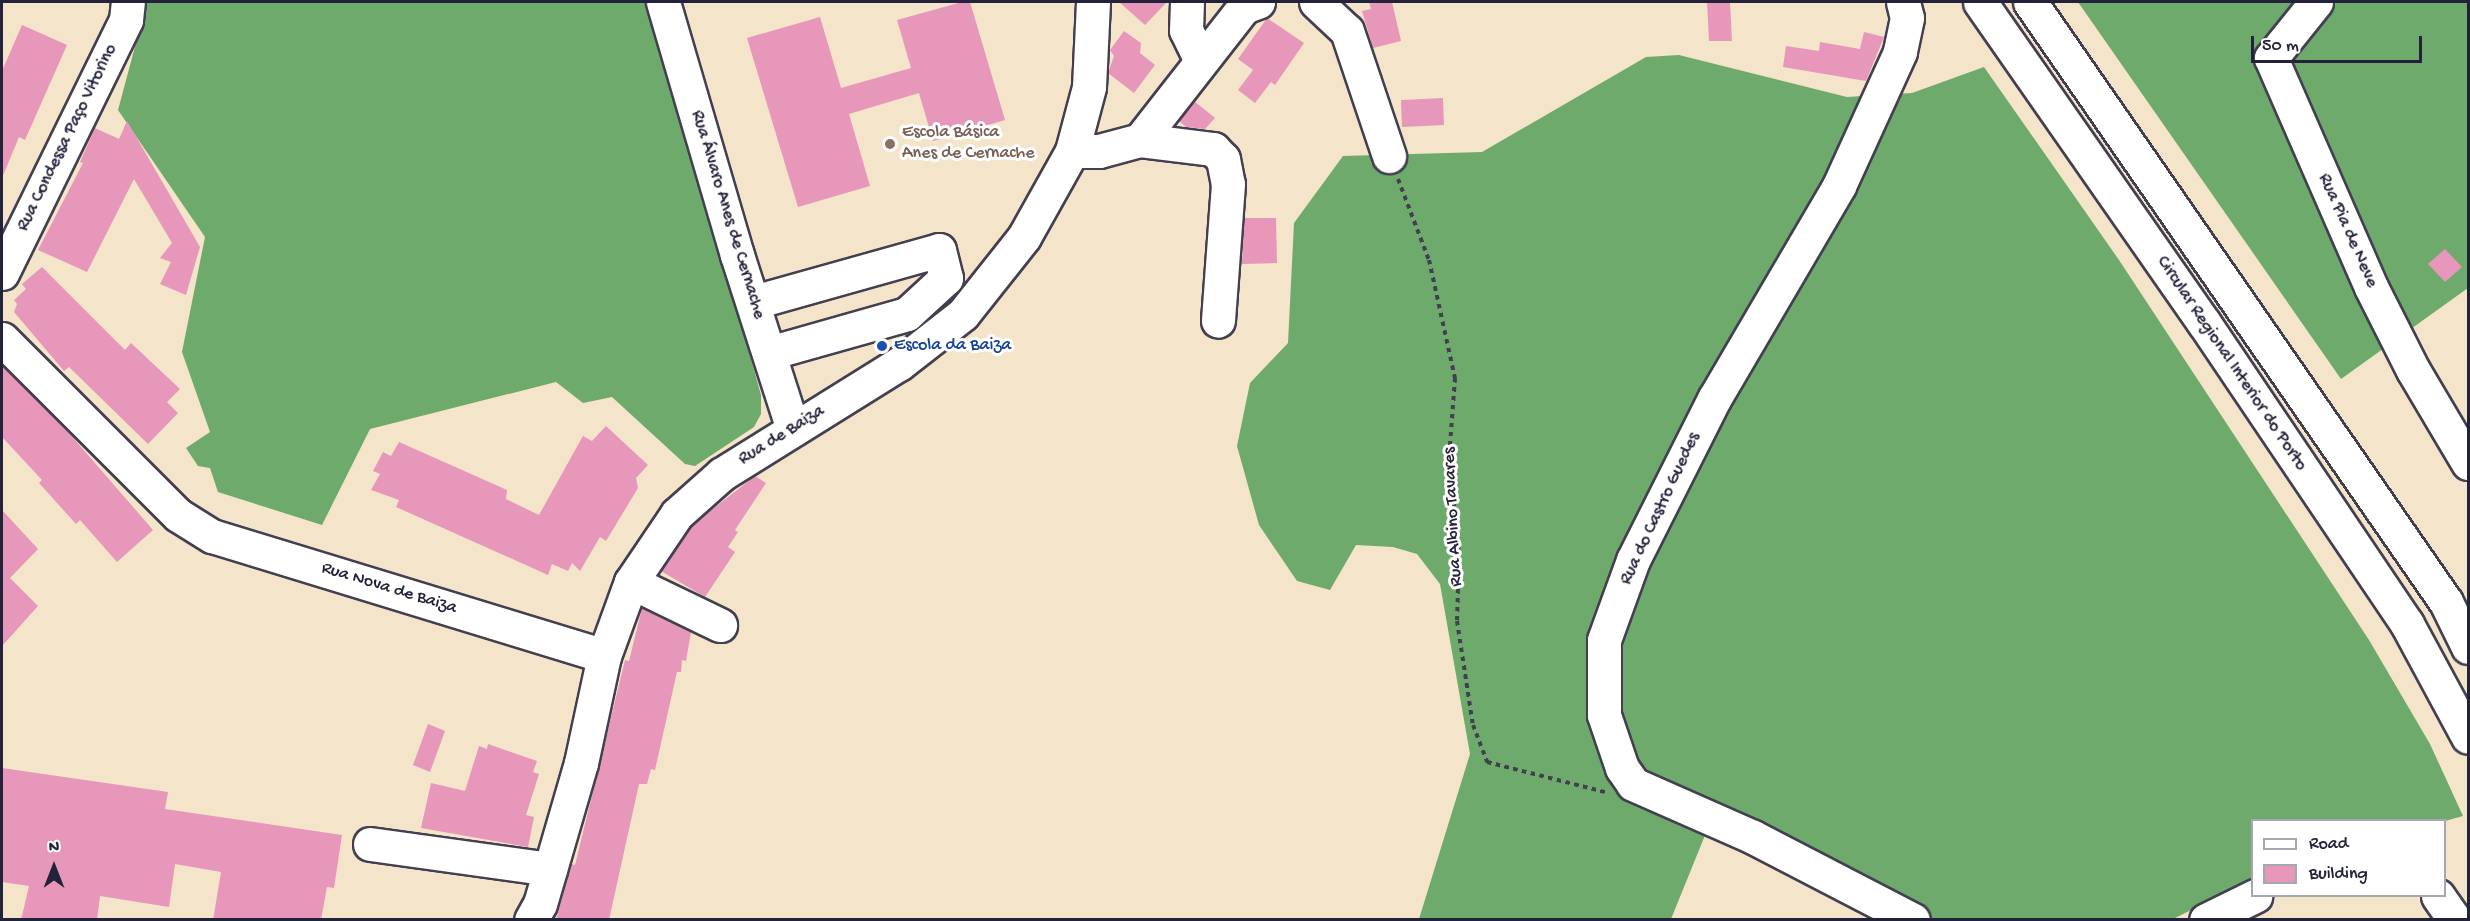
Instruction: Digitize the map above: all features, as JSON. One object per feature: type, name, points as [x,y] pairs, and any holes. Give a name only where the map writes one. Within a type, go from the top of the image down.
[{"type":"main road","name":"Rua Condessa Paço Vitorino","points":[[2,273],[126,20],[128,2]]},
{"type":"main road","name":"Rua Álvaro Anes de Cernache","points":[[663,2],[737,255],[793,429]]},
{"type":"main road","name":"Rua de Baiza","points":[[531,920],[540,904],[580,763],[604,656],[631,582],[677,514],[722,474],[899,363],[963,314],[1024,237],[1072,151],[1089,87],[1093,2]]},
{"type":"main road","points":[[1187,2],[1186,30],[1201,61]]},
{"type":"main road","points":[[1140,140],[1244,7],[1258,2]]},
{"type":"main road","points":[[1316,2],[1347,31],[1389,156]]},
{"type":"main road","name":"Rua do Castro Guedes","points":[[1633,784],[1622,768],[1604,715],[1604,640],[1633,560],[1715,397],[1839,186],[1900,52],[1907,18],[1903,2]]},
{"type":"main road","name":"Circular Regional Interior do Porto","points":[[1980,2],[2211,332],[2407,624],[2469,736]]},
{"type":"main road","points":[[2030,2],[2446,602],[2469,647]]},
{"type":"main road","name":"Rua Pia de Neve","points":[[2316,2],[2271,58],[2371,287],[2413,370],[2469,463]]},
{"type":"main road","points":[[1072,151],[1099,151],[1140,140],[1213,150],[1223,159],[1228,184],[1218,321]]},
{"type":"main road","points":[[754,302],[939,250],[946,278],[907,314],[769,353]]},
{"type":"main road","name":"Rua Nova de Baiza","points":[[2,339],[178,515],[212,536],[604,656]]},
{"type":"main road","points":[[631,582],[720,625]]},
{"type":"main road","points":[[1633,784],[1754,837],[1913,920]]},
{"type":"main road","points":[[370,844],[550,868]]},
{"type":"main road","points":[[2206,920],[2253,897]]},
{"type":"main road","points":[[2439,897],[2455,920]]},
{"type":"path","name":"Rua Albino Tavares","points":[[1389,156],[1429,260],[1455,378],[1449,457],[1459,553],[1457,621],[1468,672],[1473,725],[1487,762],[1612,794],[1633,784]]},
{"type":"green space","points":[[147,2],[652,2],[761,395],[761,414],[754,427],[695,466],[685,464],[612,397],[583,403],[556,382],[370,429],[322,525],[218,492],[210,468],[198,466],[186,448],[210,432],[182,352],[205,237],[118,110]]},
{"type":"green space","points":[[2078,2],[2468,2],[2468,288],[2341,379]]},
{"type":"green space","points":[[1679,55],[1847,97],[1912,93],[1984,67],[2119,260],[2369,640],[2430,744],[2463,816],[2446,821],[2251,819],[2251,880],[2173,919],[1929,919],[1710,823],[1671,919],[1419,919],[1470,754],[1440,584],[1417,554],[1393,547],[1356,545],[1330,590],[1297,581],[1259,525],[1237,446],[1250,383],[1288,343],[1294,223],[1343,156],[1482,152],[1646,57]]},
{"type":"building","points":[[962,2],[970,2],[1005,120],[933,141],[919,93],[849,114],[870,186],[798,207],[747,38],[820,17],[841,88],[911,68],[897,20]]},
{"type":"building","points":[[1119,2],[1167,2],[1145,25]]},
{"type":"building","points":[[1369,2],[1392,2],[1401,41],[1373,48],[1362,11],[1371,9]]},
{"type":"building","points":[[1707,2],[1730,2],[1732,41],[1709,41]]},
{"type":"building","points":[[1267,18],[1304,43],[1275,85],[1271,82],[1255,103],[1238,90],[1253,70],[1238,59]]},
{"type":"building","points":[[22,25],[67,45],[25,140],[19,137],[2,178],[2,71]]},
{"type":"building","points":[[1124,31],[1141,43],[1140,53],[1155,65],[1134,93],[1108,73],[1114,56],[1110,50]]},
{"type":"building","points":[[1864,32],[1884,37],[1866,81],[1783,67],[1786,46],[1819,51],[1820,42],[1860,49]]},
{"type":"building","points":[[1443,98],[1444,125],[1402,127],[1401,100]]},
{"type":"building","points":[[1194,101],[1215,118],[1205,129],[1186,127],[1179,121]]},
{"type":"building","points":[[127,121],[200,247],[186,295],[160,284],[171,262],[160,258],[172,243],[134,179],[87,272],[38,250],[83,163],[80,162],[95,128],[119,139]]},
{"type":"building","points":[[1244,218],[1276,218],[1277,263],[1242,264]]},
{"type":"building","points":[[2445,249],[2462,267],[2445,282],[2428,264]]},
{"type":"building","points":[[42,267],[125,350],[131,343],[180,389],[167,402],[178,413],[148,444],[69,367],[64,371],[14,312],[17,304],[14,300],[26,289],[22,284]]},
{"type":"building","points":[[2,365],[68,432],[153,530],[117,562],[80,520],[76,524],[39,483],[42,480],[2,437]]},
{"type":"building","points":[[606,426],[648,465],[636,478],[638,488],[606,541],[600,537],[580,571],[572,563],[568,571],[552,564],[548,575],[396,507],[399,500],[371,490],[380,474],[373,471],[383,452],[391,456],[399,442],[507,490],[506,499],[539,515],[583,436],[592,441]]},
{"type":"building","points":[[755,476],[766,483],[735,530],[738,532],[728,547],[735,552],[705,597],[661,571],[691,526]]},
{"type":"building","points":[[2,510],[38,549],[10,578],[38,606],[2,646]]},
{"type":"building","points":[[642,608],[691,632],[686,661],[682,660],[681,672],[677,672],[655,770],[651,769],[647,784],[639,784],[609,920],[556,920],[571,864],[575,865],[625,660],[629,661]]},
{"type":"building","points":[[428,724],[445,731],[430,772],[413,765]]},
{"type":"building","points":[[488,744],[537,761],[533,772],[539,774],[526,815],[534,817],[528,847],[421,828],[431,783],[465,791],[479,746],[487,749]]},
{"type":"building","points":[[2,768],[168,792],[165,809],[342,835],[334,888],[327,887],[321,920],[213,920],[221,872],[175,864],[169,907],[100,896],[97,920],[21,920],[29,886],[2,882]]},
{"type":"place","name":"Escola Básica Anes de Cernache","points":[[890,144]]},
{"type":"place","name":"Escola da Baiza","points":[[882,346]]}]
